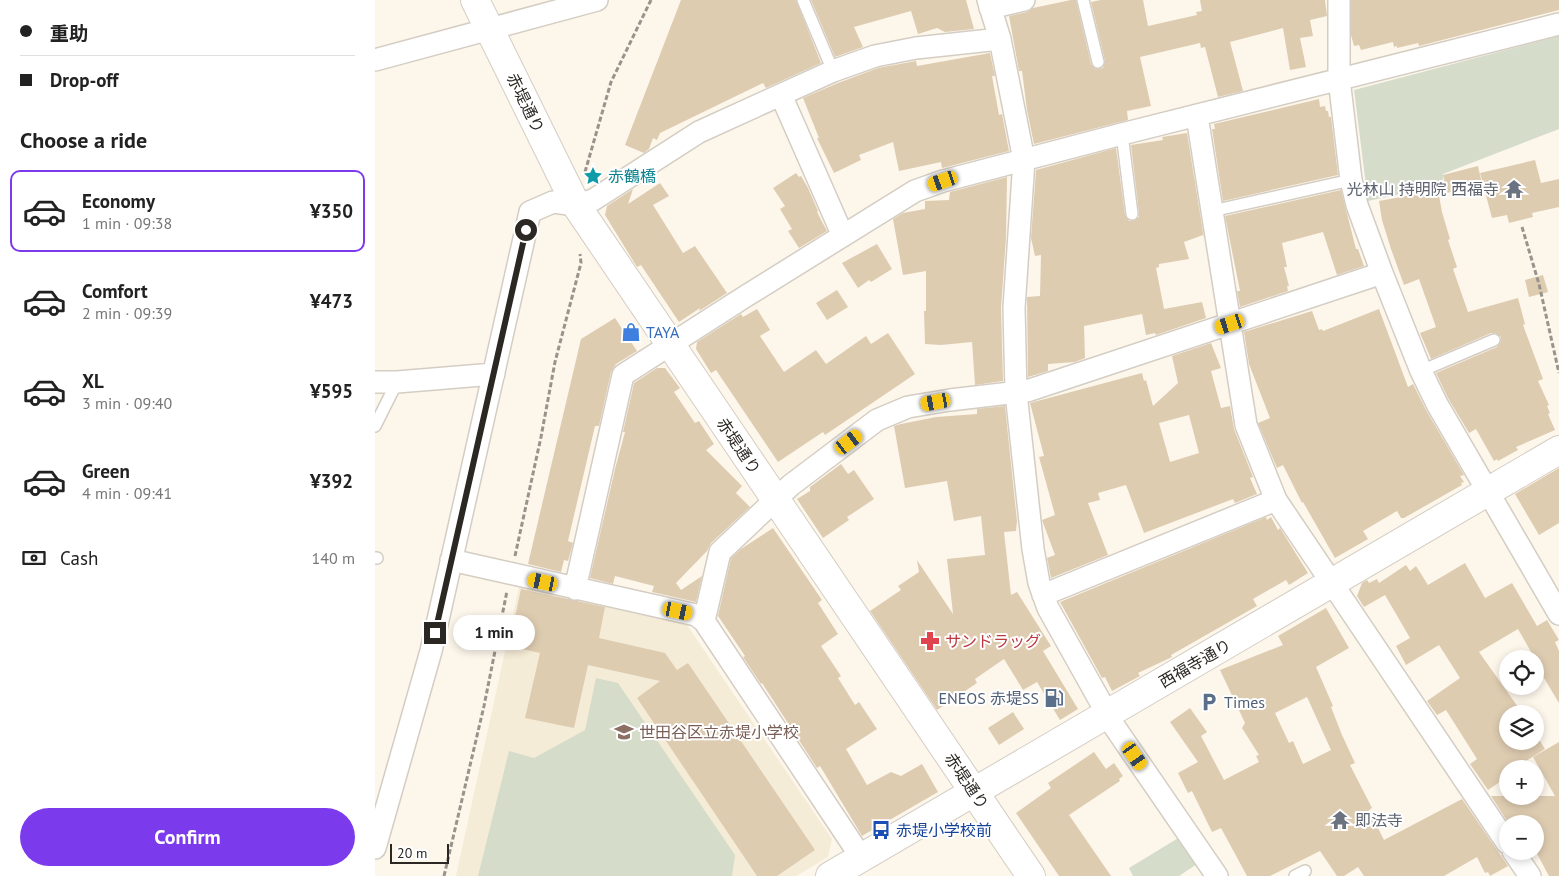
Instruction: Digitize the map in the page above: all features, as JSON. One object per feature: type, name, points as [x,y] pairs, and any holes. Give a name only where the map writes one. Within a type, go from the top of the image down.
[{"type":"street","name":"赤堤通り","points":[[475,0],[576,205],[1031,876]]},
{"type":"street","points":[[375,60],[597,0]]},
{"type":"street","points":[[1024,0],[989,4],[1000,39],[1024,160],[1013,308],[1016,393],[1033,549],[1043,596],[1107,714],[1217,876]]},
{"type":"street","points":[[1339,0],[1339,79],[1351,180],[1357,205],[1421,371],[1437,404],[1559,614]]},
{"type":"street","points":[[575,589],[623,375],[915,191],[943,181],[1122,134],[1559,24]]},
{"type":"street","points":[[375,848],[431,651],[530,212],[553,202],[576,205],[593,200],[699,132],[833,71],[875,56],[917,48],[1000,39]]},
{"type":"street","points":[[781,95],[843,236]]},
{"type":"street","points":[[1197,116],[1246,425],[1276,500],[1499,831]]},
{"type":"street","points":[[704,621],[720,552],[791,485],[877,420],[909,407],[950,400],[1016,393],[1382,273]]},
{"type":"street","points":[[375,382],[494,374]]},
{"type":"street","name":"西福寺通り","points":[[830,876],[1559,450]]},
{"type":"street","points":[[1043,596],[1276,500]]},
{"type":"street","points":[[451,560],[695,615],[704,621],[861,858]]},
{"type":"street","points":[[1519,860],[1530,876]]},
{"type":"lane","points":[[803,0],[833,71]]},
{"type":"lane","points":[[1083,0],[1098,62]]},
{"type":"lane","points":[[1122,134],[1132,214]]},
{"type":"lane","points":[[1212,211],[1351,180]]},
{"type":"lane","points":[[1421,371],[1494,340]]},
{"type":"lane","points":[[375,426],[397,382]]},
{"type":"path","points":[[576,205],[611,82],[651,0]]},
{"type":"path","points":[[1522,228],[1539,284],[1559,373]]},
{"type":"shaded area","name":"世田谷区立赤堤小学校","points":[[519,587],[687,625],[832,839],[828,857],[796,876],[456,876]]},
{"type":"green space","points":[[1559,36],[1559,129],[1443,174],[1443,185],[1368,201],[1354,90]]},
{"type":"green space","points":[[596,678],[618,683],[735,855],[732,876],[478,876],[509,751],[534,758],[585,730]]},
{"type":"green space","points":[[1180,837],[1197,864],[1179,876],[1133,876],[1129,868]]},
{"type":"building","points":[[681,0],[796,0],[821,63],[766,88],[763,83],[660,133],[657,140],[653,138],[649,149],[644,153],[625,145]]},
{"type":"building","points":[[811,0],[966,0],[974,29],[945,32],[937,28],[918,34],[911,11],[854,27],[863,47],[835,57]]},
{"type":"building","points":[[1076,0],[1091,64],[1096,69],[1103,68],[1105,61],[1091,2],[1101,0],[1143,0],[1148,26],[1197,15],[1196,12],[1202,11],[1200,0],[1325,0],[1327,16],[1310,20],[1313,36],[1300,38],[1306,67],[1290,70],[1283,28],[1230,42],[1243,91],[1218,97],[1205,47],[1201,48],[1200,43],[1140,57],[1151,106],[1127,111],[1128,120],[1034,144],[1022,71],[1019,71],[1009,16],[1027,12],[1033,8]]},
{"type":"building","points":[[1351,0],[1559,0],[1559,10],[1419,46],[1418,43],[1397,48],[1397,46],[1394,47],[1393,42],[1361,50],[1359,45],[1354,46],[1351,35]]},
{"type":"building","points":[[990,53],[995,76],[992,76],[999,115],[1002,114],[1009,151],[942,168],[941,162],[899,171],[893,142],[859,155],[861,160],[834,173],[817,138],[819,138],[803,98],[878,68],[916,61],[917,66]]},
{"type":"building","points":[[1319,99],[1320,107],[1325,106],[1329,117],[1331,117],[1338,175],[1223,201],[1212,129],[1215,129],[1214,124]]},
{"type":"building","points":[[1187,133],[1204,238],[1203,235],[1184,242],[1189,259],[1159,264],[1159,267],[1156,268],[1164,309],[1202,302],[1206,318],[1156,335],[1155,333],[1146,335],[1142,314],[1084,326],[1085,358],[1075,362],[1048,364],[1048,371],[1028,377],[1027,297],[1040,296],[1041,255],[1035,256],[1031,238],[1036,170],[1116,148],[1125,215],[1129,221],[1133,221],[1139,217],[1139,213],[1131,145],[1163,140],[1162,137]]},
{"type":"building","points":[[1535,160],[1541,183],[1559,179],[1559,207],[1532,213],[1533,217],[1509,223],[1507,215],[1492,218],[1480,173]]},
{"type":"building","points":[[1478,166],[1482,184],[1447,193],[1443,175]]},
{"type":"building","points":[[796,173],[799,177],[801,176],[808,188],[827,231],[799,248],[788,231],[792,229],[780,209],[785,206],[773,188]]},
{"type":"building","points":[[1007,177],[1006,238],[1001,308],[1003,381],[975,385],[972,342],[941,345],[925,344],[926,271],[903,275],[893,219],[903,213],[925,209],[925,201],[949,200],[950,192]]},
{"type":"building","points":[[660,183],[669,196],[653,205],[683,253],[695,246],[727,293],[679,322],[641,265],[637,267],[605,215],[607,206],[633,189],[628,204]]},
{"type":"building","points":[[1341,190],[1356,249],[1358,249],[1364,266],[1337,275],[1323,232],[1282,243],[1287,267],[1284,267],[1289,286],[1287,286],[1288,291],[1240,307],[1237,291],[1240,291],[1225,216]]},
{"type":"building","points":[[1438,190],[1450,239],[1448,240],[1457,267],[1453,269],[1468,312],[1518,298],[1525,324],[1523,325],[1543,379],[1538,381],[1549,405],[1547,406],[1550,413],[1548,414],[1555,430],[1516,447],[1518,450],[1498,461],[1497,459],[1494,461],[1476,429],[1469,433],[1448,398],[1436,373],[1497,347],[1501,337],[1491,333],[1431,359],[1420,333],[1436,327],[1419,279],[1404,285],[1382,220],[1379,201]]},
{"type":"building","points":[[877,244],[892,269],[871,282],[869,280],[858,288],[842,263]]},
{"type":"building","points":[[1543,275],[1548,292],[1529,297],[1525,280]]},
{"type":"building","points":[[837,290],[848,307],[827,320],[816,303]]},
{"type":"building","points":[[757,309],[770,330],[760,336],[784,372],[816,350],[826,364],[866,336],[871,344],[888,333],[915,374],[825,435],[823,432],[778,462],[716,370],[711,373],[696,349],[697,342],[741,314],[743,317]]},
{"type":"building","points":[[1379,309],[1408,387],[1413,384],[1464,475],[1460,476],[1464,482],[1461,483],[1462,485],[1404,518],[1401,518],[1397,511],[1363,531],[1368,539],[1335,558],[1302,503],[1283,465],[1277,468],[1258,423],[1270,418],[1249,364],[1244,332],[1312,311],[1319,330],[1322,329],[1323,331]]},
{"type":"building","points":[[615,318],[637,351],[616,364],[611,372],[599,426],[595,426],[568,541],[573,543],[568,561],[564,560],[561,572],[528,564],[581,339]]},
{"type":"building","points":[[1211,343],[1221,368],[1211,371],[1221,408],[1230,406],[1234,429],[1253,477],[1250,478],[1257,494],[1235,503],[1233,499],[1144,533],[1126,485],[1098,493],[1100,500],[1088,503],[1108,555],[1051,578],[1047,558],[1055,555],[1042,520],[1055,515],[1039,457],[1044,456],[1030,403],[1142,373],[1144,381],[1146,380],[1153,406],[1178,383],[1172,356]],"holes":[[[1189,415],[1199,453],[1170,462],[1159,423]]]},
{"type":"building","points":[[657,368],[665,368],[680,388],[674,392],[695,423],[699,421],[714,444],[706,450],[742,486],[736,493],[750,507],[711,543],[707,551],[676,583],[681,590],[702,576],[696,602],[652,592],[654,586],[615,576],[613,584],[590,578],[625,432],[623,432],[634,383]]},
{"type":"building","points":[[1005,406],[1017,521],[1016,531],[1004,532],[1011,595],[1017,592],[1051,646],[1043,651],[1078,709],[1060,720],[1037,682],[1023,690],[1004,659],[975,679],[977,683],[937,710],[870,611],[901,590],[898,586],[919,572],[917,560],[953,614],[947,559],[985,555],[981,516],[954,521],[947,481],[905,488],[894,426],[936,417],[977,414],[977,409]]},
{"type":"building","points":[[841,464],[848,474],[854,470],[874,499],[847,517],[849,520],[823,538],[797,499],[810,491],[810,487]]},
{"type":"building","points":[[1559,468],[1559,523],[1539,535],[1515,494]]},
{"type":"building","points":[[1266,517],[1267,520],[1271,517],[1278,530],[1280,528],[1308,573],[1289,585],[1286,580],[1253,599],[1257,606],[1171,655],[1172,657],[1138,673],[1140,676],[1112,691],[1105,677],[1102,678],[1060,602]]},
{"type":"building","points":[[773,528],[822,600],[818,603],[838,634],[821,646],[841,676],[838,678],[855,705],[859,702],[877,729],[846,749],[867,785],[891,772],[901,776],[922,764],[938,792],[862,836],[820,766],[817,768],[718,616],[731,558],[741,549]]},
{"type":"building","points":[[1465,563],[1485,598],[1512,583],[1537,626],[1547,620],[1559,640],[1555,642],[1559,651],[1559,703],[1544,678],[1544,650],[1530,650],[1518,629],[1479,652],[1499,680],[1499,695],[1510,695],[1517,705],[1499,705],[1499,750],[1543,750],[1527,760],[1499,760],[1499,782],[1488,790],[1470,764],[1477,759],[1446,710],[1437,715],[1427,701],[1460,678],[1439,645],[1406,665],[1396,646],[1410,638],[1385,595],[1364,607],[1357,596],[1362,583],[1367,580],[1369,583],[1377,579],[1379,583],[1406,565],[1410,571],[1416,566],[1428,585]]},
{"type":"building","points":[[521,589],[605,607],[599,638],[665,653],[677,670],[688,663],[815,850],[777,876],[757,876],[637,698],[660,681],[588,665],[574,728],[525,718],[540,653],[509,646]]},
{"type":"building","points":[[1326,608],[1349,648],[1316,667],[1333,706],[1331,707],[1342,735],[1355,763],[1350,765],[1372,808],[1369,810],[1384,840],[1462,799],[1499,853],[1499,860],[1504,860],[1508,866],[1490,876],[1488,872],[1485,873],[1477,857],[1444,876],[1364,876],[1358,867],[1344,876],[1337,876],[1320,851],[1270,876],[1247,876],[1221,828],[1212,832],[1192,791],[1188,793],[1178,773],[1198,762],[1170,722],[1190,708],[1207,732],[1201,736],[1224,780],[1259,762],[1256,756],[1259,755],[1242,728],[1245,723],[1220,670],[1283,645],[1278,636]],"holes":[[[1307,697],[1331,750],[1303,764],[1293,741],[1289,743],[1275,713]]]},
{"type":"building","points":[[1013,712],[1024,729],[999,745],[988,728]]},
{"type":"building","points":[[1559,742],[1559,876],[1549,876],[1540,860],[1544,860],[1544,815],[1503,815],[1491,796],[1499,796],[1499,805],[1544,805],[1544,796],[1555,796],[1544,776],[1544,760],[1535,760],[1533,757]]},
{"type":"building","points":[[1094,752],[1106,769],[1114,763],[1123,776],[1119,779],[1120,781],[1069,815],[1111,876],[1059,876],[1016,813],[1051,788],[1048,783]]},
{"type":"place","name":"赤鶴橋","points":[[593,176]]},
{"type":"place","name":"光林山 持明院 西福寺","points":[[1514,189]]},
{"type":"place","name":"TAYA","points":[[631,332]]},
{"type":"place","name":"サンドラッグ","points":[[930,641]]},
{"type":"place","name":"ENEOS 赤堤SS","points":[[1054,698]]},
{"type":"place","name":"Times","points":[[1209,702]]},
{"type":"place","name":"世田谷区立赤堤小学校","points":[[624,732]]},
{"type":"place","name":"即法寺","points":[[1340,820]]},
{"type":"place","name":"赤堤小学校前","points":[[881,830]]},
{"type":"route","points":[[435,633],[526,230]]}]
